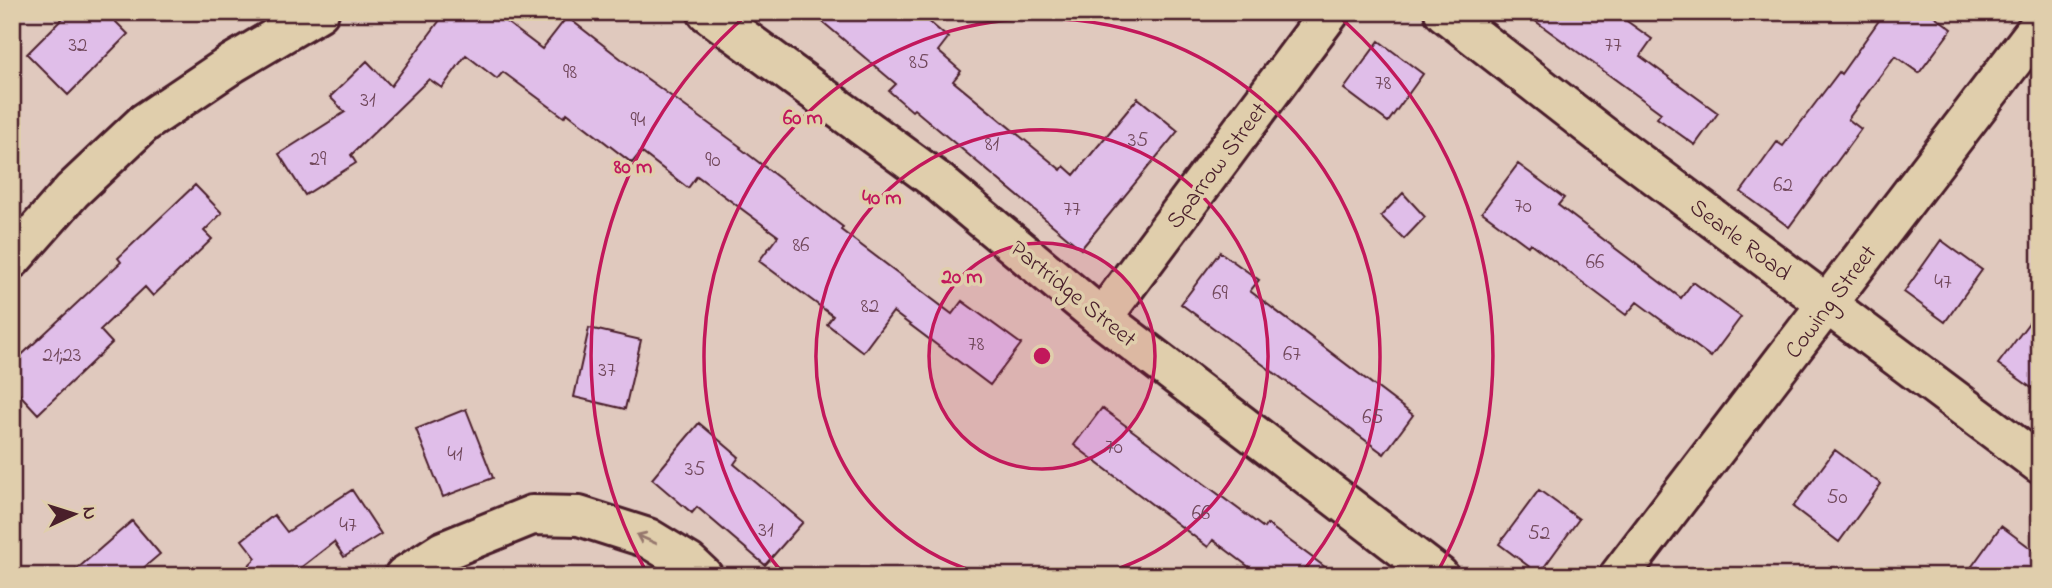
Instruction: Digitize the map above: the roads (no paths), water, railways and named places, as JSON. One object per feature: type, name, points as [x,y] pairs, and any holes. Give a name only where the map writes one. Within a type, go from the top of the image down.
[{"type":"street","points":[[12,260],[72,191],[144,123],[233,63],[319,12]]},
{"type":"street","name":"Partridge Street","points":[[707,12],[936,180],[1102,318],[1439,576]]},
{"type":"street","name":"Sparrow Street","points":[[1102,318],[1330,12]]},
{"type":"street","name":"Searle Road","points":[[1444,12],[1603,136],[2040,464]]},
{"type":"street","name":"Cowing Street","points":[[1619,576],[2040,25]]},
{"type":"street","points":[[404,576],[443,551],[532,515],[579,516],[648,538],[689,563],[703,576]]}]
